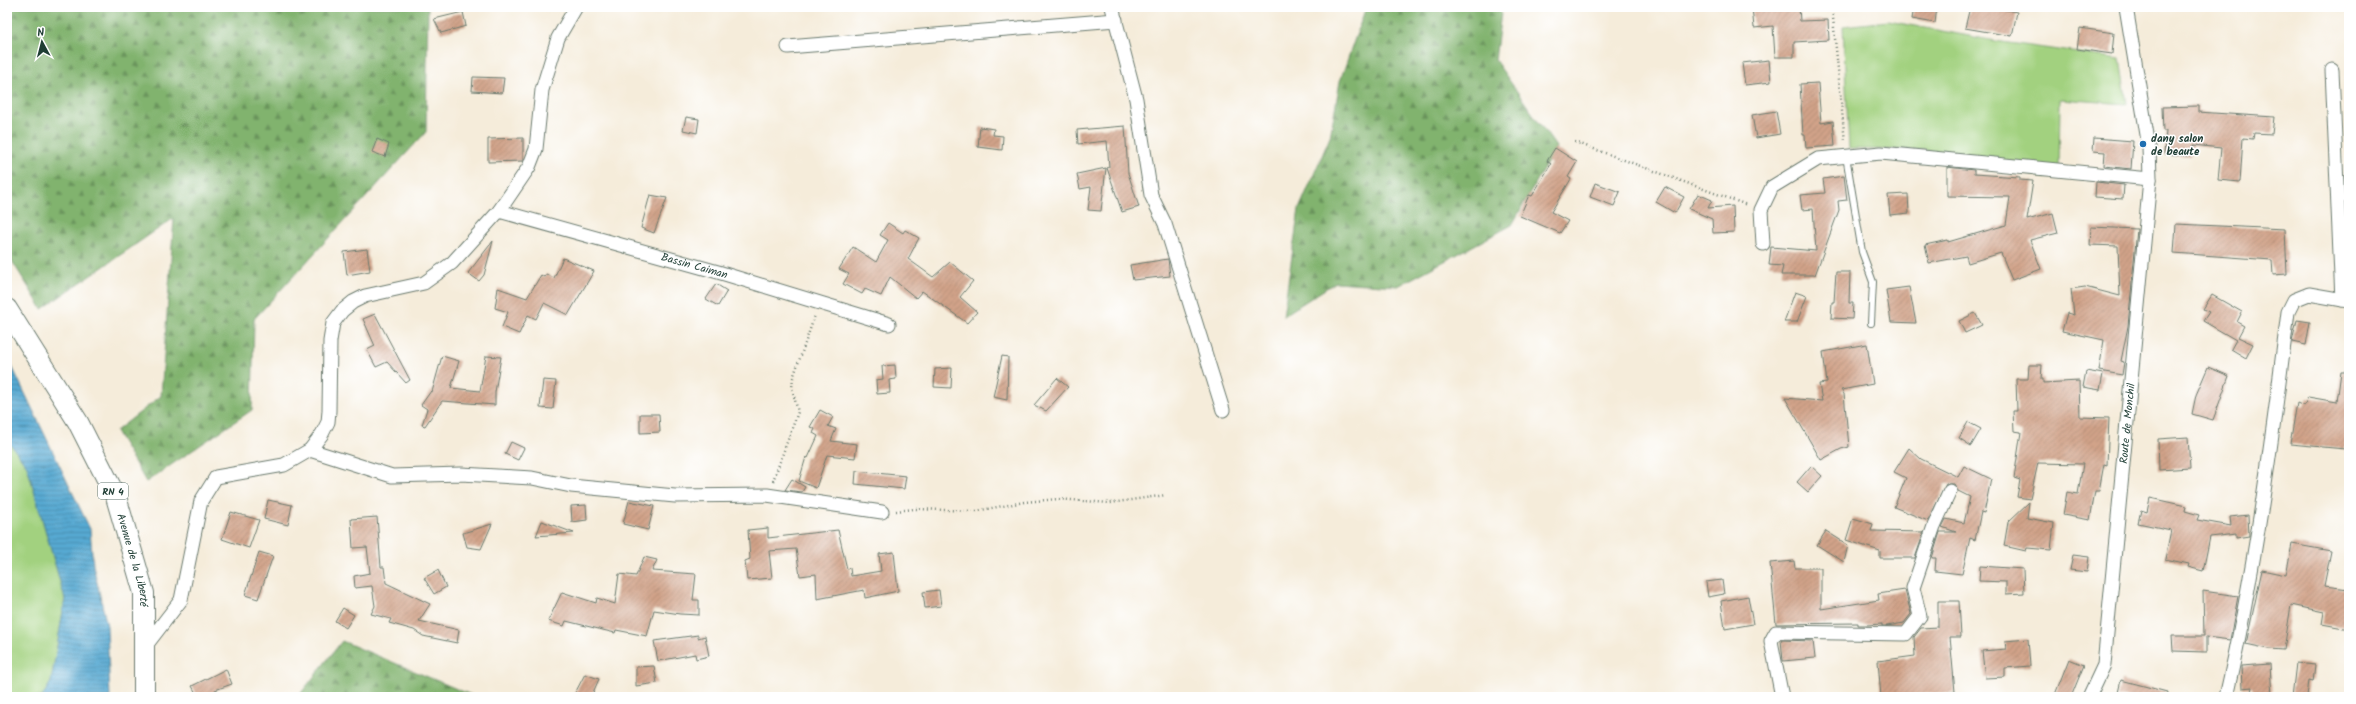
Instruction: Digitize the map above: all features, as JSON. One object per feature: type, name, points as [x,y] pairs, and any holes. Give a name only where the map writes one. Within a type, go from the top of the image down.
[{"type":"main road","name":"Avenue de la Liberté","points":[[7,309],[78,422],[116,496],[144,593],[144,697]]},
{"type":"street","points":[[144,648],[181,600],[201,501],[216,477],[284,465],[310,450],[322,434],[328,422],[330,341],[333,323],[342,311],[353,302],[365,296],[424,283],[452,263],[499,211],[528,167],[536,149],[542,90],[558,38],[576,7]]},
{"type":"street","points":[[1112,7],[1136,99],[1152,195],[1165,224],[1223,410]]},
{"type":"street","name":"Route de Monchil","points":[[2089,697],[2104,665],[2150,179],[2149,147],[2126,7]]},
{"type":"street","points":[[788,47],[1116,20]]},
{"type":"street","points":[[2226,697],[2241,631],[2267,477],[2288,312],[2294,300],[2309,294],[2346,300],[2332,70]]},
{"type":"street","points":[[1763,244],[1761,210],[1772,187],[1818,159],[1881,153],[2150,179]]},
{"type":"street","name":"Bassin Caiman","points":[[499,211],[711,270],[889,324]]},
{"type":"street","points":[[310,450],[392,476],[461,474],[532,478],[571,486],[675,496],[768,495],[882,512]]},
{"type":"street","points":[[1782,697],[1771,641],[1776,632],[1906,634],[1920,616],[1913,588],[1934,526],[1950,491]]},
{"type":"lane","points":[[1846,156],[1862,252],[1873,282],[1871,323]]},
{"type":"path","points":[[1832,7],[1846,156]]},
{"type":"path","points":[[1575,142],[1761,210]]},
{"type":"path","points":[[768,495],[798,412],[792,388],[793,378],[820,303]]},
{"type":"path","points":[[882,512],[914,509],[976,511],[1044,501],[1110,503],[1166,496]]},
{"type":"green space","points":[[7,7],[428,7],[426,132],[254,319],[252,410],[146,482],[116,431],[161,396],[174,218],[42,309],[7,253]]},
{"type":"green space","points":[[1366,7],[1497,7],[1501,13],[1495,60],[1556,147],[1512,225],[1398,286],[1336,282],[1283,316],[1299,209],[1330,137],[1340,81]]},
{"type":"green space","points":[[1888,21],[1996,41],[2120,59],[2127,104],[2060,99],[2059,173],[2045,178],[1924,150],[1849,149],[1843,26]]},
{"type":"green space","points":[[7,440],[27,466],[65,599],[51,682],[42,697],[7,697]]},
{"type":"green space","points":[[342,641],[476,697],[298,697]]},
{"type":"water","points":[[7,356],[90,529],[93,565],[107,626],[110,697],[42,697],[51,682],[65,599],[27,466],[7,440]]},
{"type":"building","points":[[1752,7],[1799,7],[1800,21],[1828,20],[1829,40],[1794,42],[1794,57],[1775,57],[1773,26],[1754,28]]},
{"type":"building","points":[[1914,7],[1937,7],[1935,23],[1912,19]]},
{"type":"building","points":[[1970,7],[1991,7],[2017,12],[2012,36],[1965,28]]},
{"type":"building","points":[[463,12],[466,26],[441,33],[434,19]]},
{"type":"building","points":[[2080,28],[2114,33],[2112,54],[2077,49]]},
{"type":"building","points":[[1769,60],[1771,82],[1745,85],[1742,63]]},
{"type":"building","points":[[473,77],[504,78],[502,93],[472,91]]},
{"type":"building","points":[[1818,83],[1821,123],[1833,121],[1835,146],[1806,148],[1805,135],[1803,135],[1800,84]]},
{"type":"building","points":[[2198,106],[2198,112],[2274,117],[2272,134],[2254,133],[2253,139],[2243,138],[2240,182],[2218,180],[2221,148],[2193,145],[2191,156],[2164,154],[2166,131],[2163,131],[2162,107]]},
{"type":"building","points":[[1776,111],[1780,134],[1756,138],[1752,115]]},
{"type":"building","points":[[686,117],[699,119],[697,133],[683,130]]},
{"type":"building","points":[[1125,126],[1128,173],[1139,207],[1122,212],[1107,168],[1109,167],[1107,141],[1078,144],[1077,130]]},
{"type":"building","points":[[980,127],[994,129],[993,135],[1003,136],[1002,150],[978,147]]},
{"type":"building","points":[[523,138],[523,161],[488,162],[488,139]]},
{"type":"building","points":[[2094,138],[2133,141],[2131,169],[2104,166],[2105,152],[2093,151]]},
{"type":"building","points":[[377,139],[389,144],[385,157],[372,152]]},
{"type":"building","points":[[1555,148],[1577,162],[1568,177],[1571,179],[1551,212],[1568,221],[1560,233],[1520,216],[1529,195],[1532,196],[1551,164],[1547,161]]},
{"type":"building","points":[[1947,167],[1974,170],[1974,174],[2020,177],[2020,180],[2033,181],[2027,220],[2053,213],[2058,233],[2030,240],[2041,269],[2012,280],[2001,253],[1968,263],[1966,256],[1929,263],[1925,245],[1948,240],[1948,242],[2006,225],[2010,197],[1947,196]]},
{"type":"building","points":[[1106,168],[1101,211],[1088,210],[1091,187],[1080,189],[1077,174]]},
{"type":"building","points":[[1844,176],[1847,200],[1838,201],[1839,210],[1815,275],[1781,275],[1783,266],[1769,265],[1771,247],[1816,251],[1813,209],[1802,210],[1800,195],[1825,193],[1823,179]]},
{"type":"building","points":[[2096,182],[2124,185],[2123,199],[2095,197]]},
{"type":"building","points":[[1595,183],[1620,192],[1614,206],[1590,197]]},
{"type":"building","points":[[1665,187],[1684,197],[1675,213],[1656,202]]},
{"type":"building","points":[[1698,194],[1712,200],[1708,208],[1733,206],[1734,232],[1713,233],[1712,219],[1689,209]]},
{"type":"building","points":[[1908,194],[1909,213],[1890,215],[1888,195]]},
{"type":"building","points":[[650,195],[667,198],[654,233],[641,228]]},
{"type":"building","points":[[888,223],[903,233],[905,230],[919,238],[908,259],[933,277],[950,262],[973,281],[960,297],[977,312],[967,323],[922,291],[916,298],[890,277],[881,296],[865,289],[862,294],[843,284],[849,274],[839,269],[853,247],[876,262],[888,240],[880,235]]},
{"type":"building","points":[[2176,224],[2285,229],[2287,274],[2273,275],[2272,260],[2174,253]]},
{"type":"building","points":[[2091,227],[2137,229],[2128,326],[2121,361],[2124,362],[2122,375],[2099,371],[2104,340],[2062,331],[2067,313],[2074,315],[2071,289],[2085,287],[2120,296],[2118,246],[2090,245]]},
{"type":"building","points":[[493,241],[484,275],[479,281],[468,273]]},
{"type":"building","points":[[367,249],[370,271],[347,275],[344,252]]},
{"type":"building","points":[[563,258],[594,271],[568,315],[544,303],[536,319],[528,315],[519,334],[502,327],[508,312],[495,308],[498,288],[527,298],[541,275],[544,277],[546,274],[554,278]]},
{"type":"building","points":[[1168,259],[1170,276],[1133,280],[1130,265]]},
{"type":"building","points":[[1836,272],[1850,272],[1849,303],[1853,303],[1852,319],[1831,318],[1832,302],[1834,302]]},
{"type":"building","points":[[716,284],[727,291],[718,306],[706,299]]},
{"type":"building","points":[[1909,287],[1916,323],[1891,322],[1886,290]]},
{"type":"building","points":[[1795,292],[1807,296],[1797,322],[1784,322]]},
{"type":"building","points":[[2212,295],[2242,312],[2237,322],[2244,326],[2238,337],[2253,344],[2246,358],[2231,349],[2236,340],[2203,321],[2209,312],[2203,309]]},
{"type":"building","points":[[1975,313],[1982,325],[1965,333],[1959,321]]},
{"type":"building","points":[[375,314],[410,380],[406,383],[387,362],[376,367],[367,350],[375,346],[363,319]]},
{"type":"building","points":[[2297,320],[2310,322],[2306,345],[2292,342]]},
{"type":"building","points":[[1867,344],[1873,384],[1841,390],[1844,394],[1849,447],[1841,449],[1821,460],[1785,398],[1822,401],[1819,384],[1827,383],[1823,352]]},
{"type":"building","points":[[442,356],[459,361],[451,388],[480,391],[486,356],[501,357],[495,392],[495,405],[442,401],[425,426],[422,425],[427,409],[421,405],[431,391],[432,392]]},
{"type":"building","points":[[1002,356],[1008,357],[1007,400],[993,397]]},
{"type":"building","points":[[895,365],[896,379],[889,380],[890,393],[877,394],[876,380],[883,379],[882,366]]},
{"type":"building","points":[[2029,365],[2042,365],[2041,379],[2043,379],[2043,383],[2079,381],[2080,417],[2109,418],[2107,465],[2104,464],[2099,491],[2095,491],[2090,520],[2063,515],[2067,492],[2078,494],[2083,464],[2038,463],[2030,499],[2017,497],[2020,480],[2014,478],[2021,432],[2014,431],[2013,411],[2017,411],[2016,379],[2028,379]]},
{"type":"building","points":[[2208,367],[2229,376],[2213,420],[2192,414],[2196,395]]},
{"type":"building","points":[[952,368],[951,388],[934,387],[935,369]]},
{"type":"building","points":[[2086,371],[2103,374],[2100,390],[2083,387]]},
{"type":"building","points":[[2341,372],[2349,372],[2349,412],[2345,449],[2290,444],[2297,403],[2304,406],[2308,397],[2337,402]]},
{"type":"building","points":[[1057,378],[1068,387],[1046,411],[1034,405]]},
{"type":"building","points":[[543,380],[556,381],[553,409],[540,408]]},
{"type":"building","points":[[820,410],[833,417],[828,426],[836,429],[831,441],[857,444],[855,458],[827,455],[816,488],[799,481],[806,457],[808,458],[818,436],[813,433],[815,429],[810,427]]},
{"type":"building","points":[[640,414],[659,414],[660,432],[640,433]]},
{"type":"building","points":[[1968,422],[1981,429],[1971,446],[1959,438]]},
{"type":"building","points":[[2188,437],[2190,468],[2159,470],[2158,439]]},
{"type":"building","points":[[511,442],[524,448],[518,460],[505,454]]},
{"type":"building","points":[[1909,448],[1921,459],[1958,477],[1964,466],[1991,479],[1984,513],[1981,512],[1975,540],[1970,538],[1962,574],[1935,571],[1936,558],[1932,558],[1940,532],[1956,532],[1942,527],[1946,519],[1964,523],[1970,497],[1958,491],[1954,484],[1946,484],[1928,521],[1894,507],[1906,478],[1894,472]]},
{"type":"building","points":[[1811,466],[1822,476],[1808,492],[1797,482]]},
{"type":"building","points":[[856,471],[906,476],[904,489],[855,484]]},
{"type":"building","points":[[792,479],[805,487],[802,492],[785,490]]},
{"type":"building","points":[[2150,498],[2186,506],[2185,511],[2199,515],[2197,520],[2231,526],[2230,517],[2248,515],[2249,536],[2236,538],[2236,534],[2210,537],[2203,571],[2188,567],[2189,564],[2165,559],[2171,530],[2138,523],[2141,510],[2147,512]]},
{"type":"building","points":[[268,500],[292,505],[288,525],[264,519]]},
{"type":"building","points":[[629,501],[654,506],[648,530],[623,524]]},
{"type":"building","points":[[2029,502],[2027,518],[2054,523],[2051,550],[2027,548],[2026,551],[2004,546],[2008,522]]},
{"type":"building","points":[[586,505],[587,520],[572,522],[571,506]]},
{"type":"building","points":[[231,512],[259,520],[249,548],[222,539]]},
{"type":"building","points":[[377,517],[381,567],[384,567],[386,583],[430,604],[419,621],[459,630],[457,643],[423,636],[414,630],[389,623],[391,619],[371,614],[375,606],[372,586],[355,588],[354,576],[370,573],[367,547],[353,548],[351,519]]},
{"type":"building","points":[[1853,518],[1873,524],[1871,531],[1924,532],[1915,558],[1880,558],[1880,551],[1846,540]]},
{"type":"building","points":[[542,521],[574,533],[536,536]]},
{"type":"building","points":[[492,524],[481,549],[467,547],[463,533]]},
{"type":"building","points":[[768,528],[768,538],[838,530],[847,569],[850,568],[851,576],[881,571],[879,554],[894,552],[898,591],[865,598],[864,590],[817,599],[816,574],[800,576],[796,549],[769,551],[772,578],[747,580],[745,561],[750,559],[748,530]]},
{"type":"building","points":[[1826,531],[1848,545],[1844,562],[1817,545]]},
{"type":"building","points":[[2292,544],[2331,551],[2324,586],[2349,589],[2349,629],[2322,624],[2324,612],[2291,605],[2284,650],[2269,649],[2246,644],[2262,570],[2286,575]]},
{"type":"building","points":[[259,552],[273,556],[258,599],[245,595]]},
{"type":"building","points":[[2073,555],[2089,557],[2087,572],[2070,570]]},
{"type":"building","points":[[644,557],[657,560],[652,571],[696,574],[693,600],[699,600],[699,615],[654,610],[647,636],[616,630],[615,633],[566,621],[564,626],[548,621],[562,592],[596,603],[597,598],[615,604],[619,574],[636,576]]},
{"type":"building","points":[[1794,561],[1795,568],[1821,568],[1821,609],[1879,600],[1878,594],[1905,590],[1911,614],[1904,623],[1887,626],[1882,626],[1882,624],[1858,625],[1858,623],[1776,624],[1770,563]]},
{"type":"building","points":[[1980,566],[2023,569],[2024,593],[2006,594],[2006,582],[1979,581]]},
{"type":"building","points":[[438,570],[446,587],[434,594],[424,578]]},
{"type":"building","points":[[1722,580],[1724,594],[1708,597],[1706,582]]},
{"type":"building","points":[[939,590],[941,606],[925,608],[923,592]]},
{"type":"building","points":[[2203,591],[2238,596],[2230,640],[2206,637],[2206,652],[2173,651],[2172,636],[2204,636]]},
{"type":"building","points":[[1748,596],[1753,624],[1725,629],[1721,601]]},
{"type":"building","points":[[1938,601],[1959,601],[1961,637],[1950,637],[1955,692],[1881,697],[1878,661],[1915,656],[1914,637],[1921,628],[1938,627]]},
{"type":"building","points":[[343,608],[354,615],[346,628],[335,621]]},
{"type":"building","points":[[698,635],[698,638],[705,636],[709,656],[696,659],[695,654],[658,661],[654,641]]},
{"type":"building","points":[[2028,639],[2030,666],[2005,668],[2005,677],[1985,678],[1982,651],[2006,649],[2005,641]]},
{"type":"building","points":[[1781,640],[1813,641],[1815,658],[1783,661]]},
{"type":"building","points":[[2069,659],[2084,665],[2071,697],[2054,697]]},
{"type":"building","points":[[2296,663],[2315,665],[2313,681],[2309,680],[2307,697],[2292,697]]},
{"type":"building","points":[[2270,664],[2272,697],[2250,697],[2252,687],[2242,688],[2241,666]]},
{"type":"building","points":[[654,666],[657,683],[636,686],[636,667]]},
{"type":"building","points":[[226,669],[232,684],[215,690],[218,697],[198,697],[192,686]]},
{"type":"building","points":[[585,674],[599,679],[591,697],[573,697]]},
{"type":"building","points":[[2121,680],[2167,692],[2166,697],[2117,697]]},
{"type":"place","name":"dany salon de beaute","points":[[2143,144]]}]
